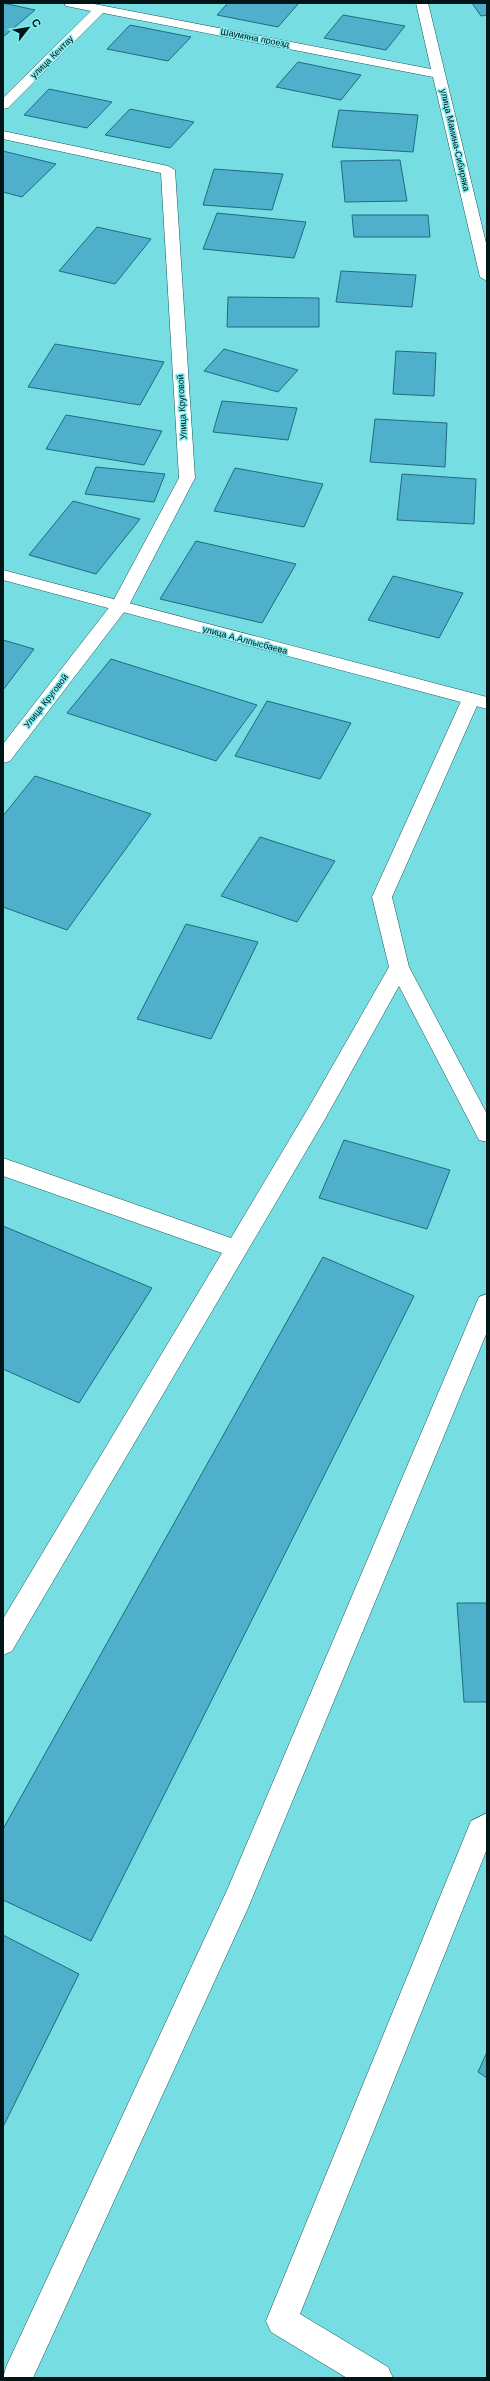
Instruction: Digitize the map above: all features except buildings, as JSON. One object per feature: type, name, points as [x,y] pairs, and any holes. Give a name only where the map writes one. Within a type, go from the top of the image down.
[{"type":"street","name":"Шаумяна проезд","points":[[70,3],[439,74]]},
{"type":"street","name":"улица Мамина-Сибиряка","points":[[422,3],[487,277]]},
{"type":"street","name":"улица Кентау","points":[[3,105],[100,9]]},
{"type":"street","name":"Улица Круговой","points":[[3,135],[168,170],[186,478],[119,607],[3,756]]},
{"type":"street","name":"улица А.Алпысбаева","points":[[3,575],[119,607],[479,701]]},
{"type":"street","points":[[479,701],[382,897],[399,966],[487,1134]]},
{"type":"street","points":[[7,1627],[237,1249],[317,1114],[399,966]]},
{"type":"street","points":[[3,1167],[237,1249]]},
{"type":"street","points":[[17,2378],[238,1898],[487,1304]]},
{"type":"street","points":[[377,2378],[282,2320],[481,1830],[487,1826]]}]
